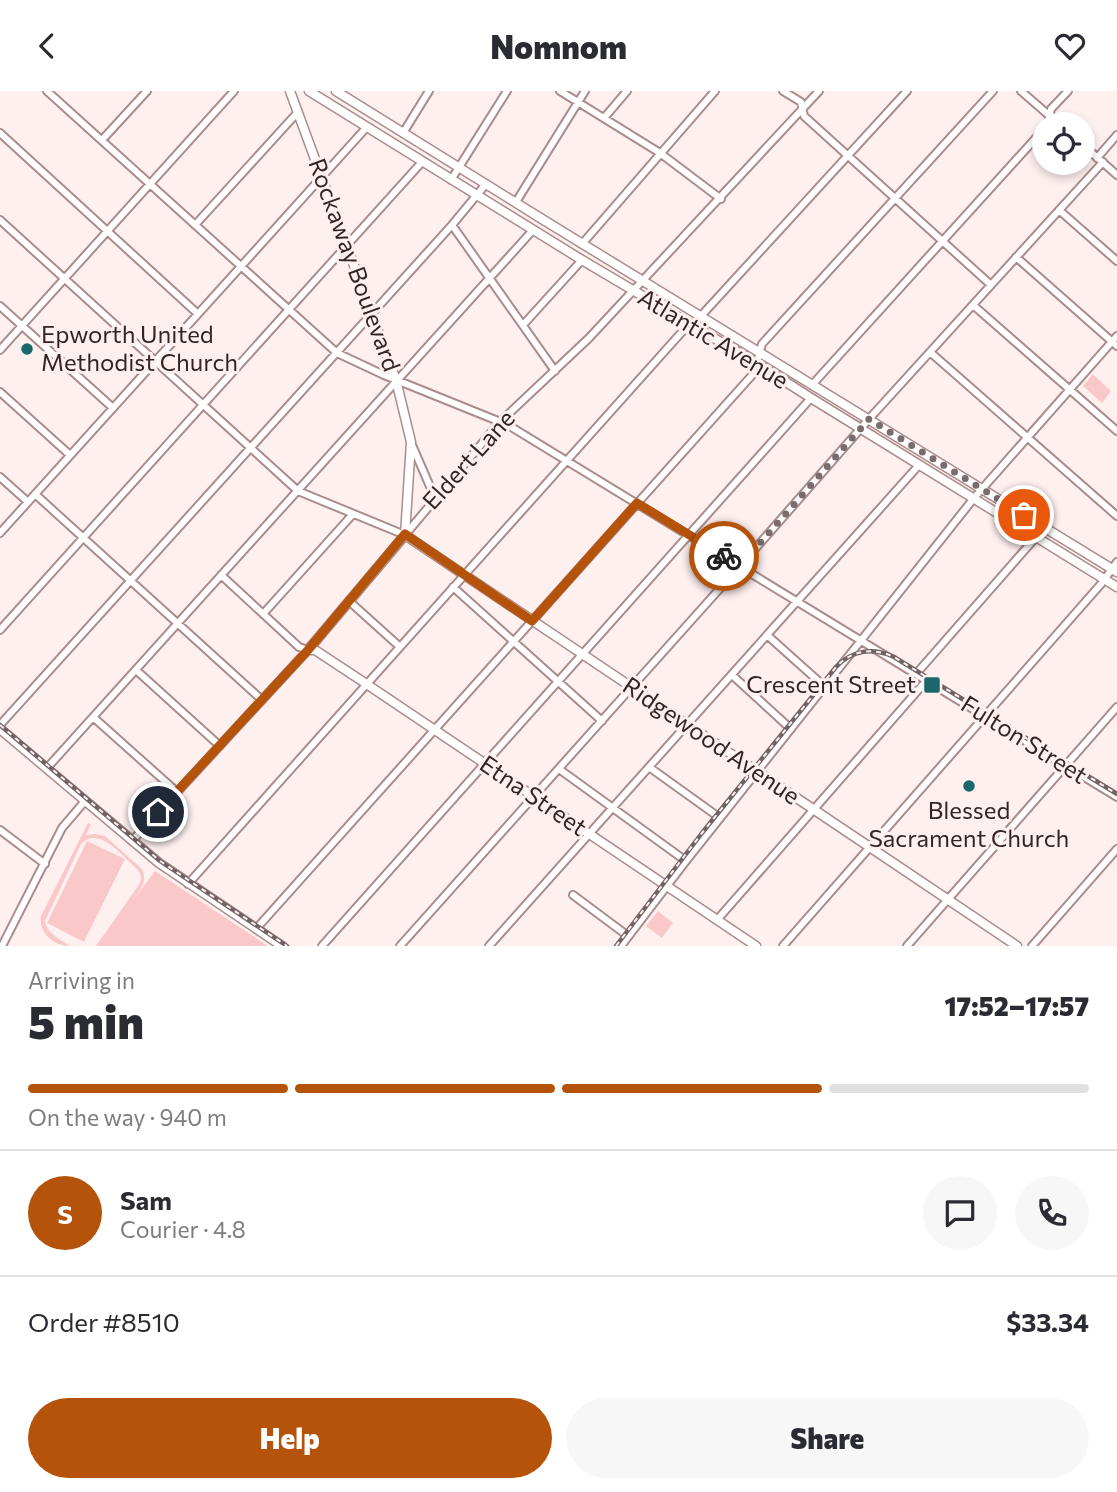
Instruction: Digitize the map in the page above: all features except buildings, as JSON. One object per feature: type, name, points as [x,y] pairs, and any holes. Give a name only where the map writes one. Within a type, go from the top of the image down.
[{"type":"main road","name":"Rockaway Boulevard","points":[[290,91],[396,380],[411,442],[405,534]]},
{"type":"main road","name":"Atlantic Avenue","points":[[309,91],[1117,587]]},
{"type":"main road","name":"Atlantic Avenue","points":[[336,91],[349,94],[403,133],[1114,571]]},
{"type":"main road","name":"Ridgewood Avenue","points":[[405,534],[1017,946]]},
{"type":"main road","name":"Eldert Lane","points":[[308,650],[405,534]]},
{"type":"main road","name":"Etna Street","points":[[308,650],[315,650],[756,946]]},
{"type":"main road","points":[[0,727],[159,863],[282,946]]},
{"type":"street","name":"Fulton Street","points":[[47,91],[337,353],[500,422],[567,460],[1117,797]]},
{"type":"street","points":[[54,98],[60,91]]},
{"type":"street","points":[[102,141],[147,91]]},
{"type":"street","points":[[0,350],[234,91]]},
{"type":"street","points":[[403,133],[429,91]]},
{"type":"street","points":[[451,180],[507,91]]},
{"type":"street","points":[[561,91],[660,153],[721,199]]},
{"type":"street","points":[[516,202],[585,91]]},
{"type":"street","points":[[604,118],[627,91]]},
{"type":"street","points":[[582,244],[715,91]]},
{"type":"street","points":[[783,91],[801,102],[804,115],[991,285]]},
{"type":"street","name":"Eldert Lane","points":[[405,534],[500,422],[635,291],[819,91]]},
{"type":"street","points":[[700,317],[907,91]]},
{"type":"street","points":[[256,929],[754,373],[762,344],[993,91]]},
{"type":"street","points":[[1021,91],[1045,112]]},
{"type":"street","points":[[1051,112],[1068,91]]},
{"type":"street","points":[[195,225],[298,112]]},
{"type":"street","points":[[0,533],[366,128]]},
{"type":"street","points":[[0,133],[198,314]]},
{"type":"street","points":[[400,946],[869,419],[1059,210],[1117,135]]},
{"type":"street","points":[[812,385],[1032,142]]},
{"type":"street","points":[[1095,156],[1117,175]]},
{"type":"street","points":[[0,629],[422,162]]},
{"type":"street","points":[[0,727],[486,184]]},
{"type":"street","points":[[1059,210],[1117,261]]},
{"type":"street","points":[[0,220],[298,491],[405,534]]},
{"type":"street","points":[[452,225],[555,371]]},
{"type":"street","points":[[47,768],[533,230]]},
{"type":"street","points":[[622,946],[686,860],[974,498],[1115,341],[1016,257]]},
{"type":"street","points":[[523,325],[582,260]]},
{"type":"street","points":[[973,305],[1117,431]]},
{"type":"street","points":[[0,306],[113,408]]},
{"type":"street","points":[[188,884],[689,324]]},
{"type":"street","points":[[930,352],[1117,516]]},
{"type":"street","points":[[0,392],[70,455]]},
{"type":"street","points":[[322,946],[811,398]]},
{"type":"street","name":"Rockaway Boulevard","points":[[411,442],[435,498]]},
{"type":"street","points":[[489,946],[919,465]]},
{"type":"street","points":[[0,477],[28,502]]},
{"type":"street","points":[[36,494],[262,700]]},
{"type":"street","points":[[263,614],[353,514]]},
{"type":"street","points":[[916,674],[1037,536]]},
{"type":"street","points":[[783,946],[1114,571],[1117,562]]},
{"type":"street","points":[[221,575],[299,647],[308,650]]},
{"type":"street","points":[[453,587],[602,721]]},
{"type":"street","points":[[349,601],[400,647]]},
{"type":"street","points":[[767,635],[825,687]]},
{"type":"street","name":"Eldert Lane","points":[[132,841],[308,650]]},
{"type":"street","points":[[136,670],[220,746]]},
{"type":"street","points":[[732,675],[791,729]]},
{"type":"street","points":[[717,920],[927,680]]},
{"type":"street","points":[[907,946],[1117,707]]},
{"type":"street","points":[[93,717],[177,792]]},
{"type":"street","points":[[649,767],[720,818]]},
{"type":"street","points":[[559,769],[686,860]]},
{"type":"street","points":[[2,946],[61,828],[85,801]]},
{"type":"street","points":[[0,829],[45,864]]},
{"type":"street","points":[[1031,946],[1117,849]]},
{"type":"street","points":[[573,895],[628,936]]},
{"type":"shaded area","points":[[1093,374],[1111,391],[1102,403],[1083,386]]},
{"type":"shaded area","points":[[88,823],[91,824],[86,835],[105,836],[142,869],[144,882],[133,900],[155,871],[268,946],[96,946],[141,879],[138,870],[117,850],[95,838],[81,844],[45,921],[51,933],[70,946],[53,941],[42,928],[41,916]]},
{"type":"shaded area","points":[[87,841],[125,859],[84,942],[47,923]]},
{"type":"shaded area","points":[[658,911],[673,923],[662,938],[646,926]]},
{"type":"railway","points":[[616,946],[702,833],[836,667],[856,654],[871,651],[894,657],[1117,794]]},
{"type":"railway","points":[[0,725],[160,861],[287,946]]},
{"type":"way so far","points":[[724,556],[740,566],[869,419],[1024,515]]},
{"type":"place","name":"Epworth United Methodist Church","points":[[27,349]]},
{"type":"place","name":"Crescent Street","points":[[932,685]]},
{"type":"place","name":"Blessed Sacrament Church","points":[[969,786]]},
{"type":"route","points":[[158,812],[308,650],[405,534],[532,621],[637,503],[724,556]]}]
